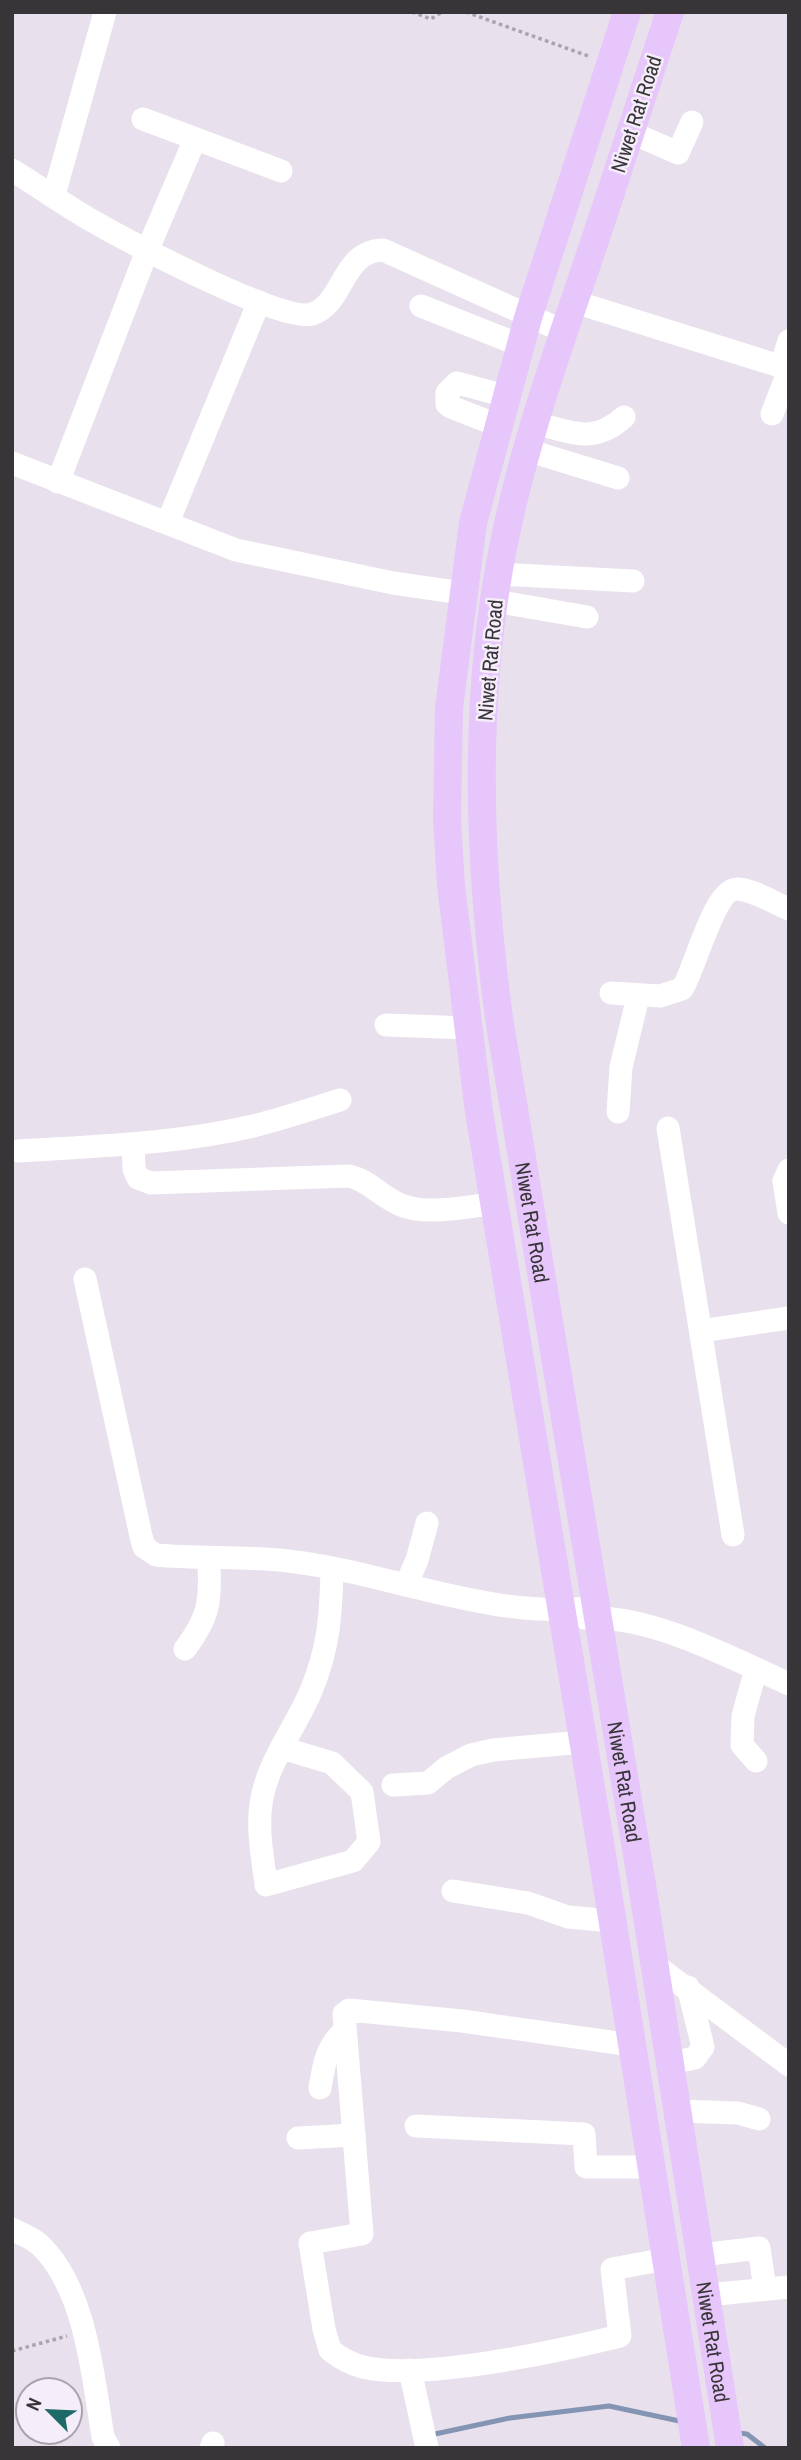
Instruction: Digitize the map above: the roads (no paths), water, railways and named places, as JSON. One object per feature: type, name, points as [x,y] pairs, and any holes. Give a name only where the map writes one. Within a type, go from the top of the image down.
[{"type":"main road","name":"Niwet Rat Road","points":[[627,12],[564,215],[528,318],[497,425],[473,523],[449,708],[447,819],[451,886],[494,1204],[600,1842],[696,2448]]},
{"type":"main road","name":"Niwet Rat Road","points":[[670,12],[575,302],[563,331],[527,450],[497,587],[485,712],[482,797],[488,937],[508,1078],[598,1612],[730,2448]]},
{"type":"street","points":[[54,195],[105,12]]},
{"type":"street","points":[[143,119],[281,171]]},
{"type":"street","points":[[630,132],[678,153],[692,122]]},
{"type":"street","points":[[58,482],[147,251],[195,139]]},
{"type":"street","points":[[12,170],[85,217],[147,251],[259,302],[302,316],[313,314],[324,306],[358,258],[369,250],[383,250],[528,318],[563,331]]},
{"type":"street","points":[[168,522],[259,302]]},
{"type":"street","points":[[575,302],[786,368]]},
{"type":"street","points":[[421,306],[520,345]]},
{"type":"street","points":[[772,414],[786,368],[789,341]]},
{"type":"street","points":[[497,425],[451,407],[447,404],[447,393],[457,383],[506,396]]},
{"type":"street","points":[[535,423],[592,436],[605,433],[624,417]]},
{"type":"street","points":[[527,450],[618,478]]},
{"type":"street","points":[[12,463],[236,550],[393,583],[462,593]]},
{"type":"street","points":[[497,587],[633,581]]},
{"type":"street","points":[[497,587],[587,617]]},
{"type":"street","points":[[611,993],[638,997],[676,994],[682,989],[717,905],[729,891],[738,889],[789,909]]},
{"type":"street","points":[[618,1112],[621,1068],[638,997]]},
{"type":"street","points":[[387,1026],[469,1028]]},
{"type":"street","points":[[19,1151],[133,1144],[253,1126],[340,1100]]},
{"type":"street","points":[[668,1129],[733,1535]]},
{"type":"street","points":[[133,1144],[134,1169],[138,1178],[151,1183],[349,1176],[359,1178],[404,1207],[440,1209],[494,1204]]},
{"type":"street","points":[[789,1170],[784,1181],[789,1213]]},
{"type":"street","points":[[85,1279],[144,1547],[156,1555],[288,1561],[511,1609],[562,1617],[598,1612],[666,1631],[789,1685]]},
{"type":"street","points":[[701,1331],[789,1318]]},
{"type":"street","points":[[406,1585],[417,1560],[427,1523]]},
{"type":"street","points":[[185,1649],[199,1630],[210,1604],[209,1559]]},
{"type":"street","points":[[282,1748],[332,1763],[362,1791],[369,1842],[353,1861],[266,1885],[261,1803],[282,1748],[312,1690],[331,1629],[332,1569]]},
{"type":"street","points":[[755,1669],[743,1716],[742,1745],[756,1761]]},
{"type":"street","points":[[393,1785],[428,1783],[446,1768],[471,1755],[493,1749],[583,1742]]},
{"type":"street","points":[[453,1891],[528,1903],[568,1917],[611,1921]]},
{"type":"street","points":[[654,1965],[688,1987],[789,2065]]},
{"type":"street","points":[[670,2063],[695,2058],[703,2047],[688,1987]]},
{"type":"street","points":[[632,2045],[462,2021],[349,2010],[344,2014],[344,2031],[362,2234],[310,2244],[330,2350],[342,2359],[364,2367],[410,2370],[486,2361],[620,2336],[612,2269],[666,2259]]},
{"type":"street","points":[[320,2088],[326,2053],[332,2042],[344,2031]]},
{"type":"street","points":[[678,2111],[738,2113],[759,2119]]},
{"type":"street","points":[[416,2126],[583,2133],[586,2166],[651,2167]]},
{"type":"street","points":[[298,2138],[354,2135]]},
{"type":"street","points":[[12,2229],[40,2244],[69,2285],[82,2331],[103,2437],[109,2448]]},
{"type":"street","points":[[701,2255],[759,2248],[765,2289]]},
{"type":"street","points":[[707,2295],[789,2287]]},
{"type":"street","points":[[410,2370],[427,2448]]},
{"type":"waterway","points":[[435,2434],[510,2418],[609,2406],[684,2422]]},
{"type":"waterway","points":[[738,2433],[747,2434],[765,2448]]}]
